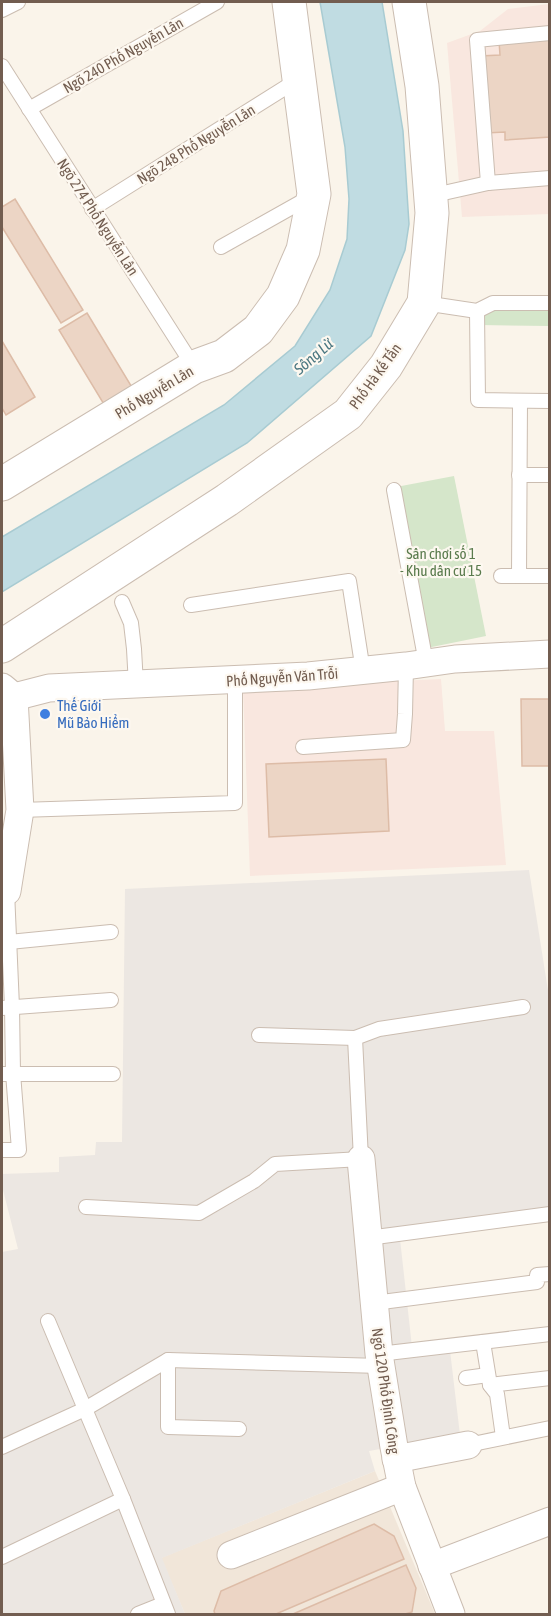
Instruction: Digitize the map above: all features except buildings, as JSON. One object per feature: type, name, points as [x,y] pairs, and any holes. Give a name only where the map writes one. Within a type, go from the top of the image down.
[{"type":"street","name":"Phố Nguyễn Lân","points":[[2,484],[194,367],[224,356],[258,330],[284,296],[303,250],[314,194],[289,2]]},
{"type":"street","name":"Phố Hà Kế Tấn","points":[[2,646],[227,501],[348,414],[386,366],[424,303],[432,213],[422,86],[409,2]]},
{"type":"street","name":"Phố Nguyễn Văn Trỗi","points":[[4,892],[20,810],[8,692],[49,688],[308,676],[455,659],[549,654]]},
{"type":"street","name":"Ngõ 120 Phố Định Công","points":[[360,1159],[380,1360],[396,1459],[402,1487],[451,1614]]},
{"type":"street","points":[[396,1459],[468,1445]]},
{"type":"street","points":[[231,1555],[402,1487]]},
{"type":"street","points":[[432,1566],[549,1521]]},
{"type":"lane","points":[[2,10],[18,2]]},
{"type":"lane","name":"Ngõ 240 Phố Nguyễn Lân","points":[[29,109],[217,2]]},
{"type":"lane","points":[[488,183],[477,40],[549,33]]},
{"type":"lane","name":"Ngõ 274 Phố Nguyễn Lân","points":[[2,66],[194,367]]},
{"type":"lane","name":"Ngõ 248 Phố Nguyễn Lân","points":[[92,209],[299,80]]},
{"type":"lane","points":[[430,196],[488,183],[549,178]]},
{"type":"lane","points":[[221,247],[314,194]]},
{"type":"lane","points":[[424,303],[477,311],[493,303],[549,303]]},
{"type":"lane","points":[[477,311],[478,400],[549,401]]},
{"type":"lane","points":[[519,576],[520,401]]},
{"type":"lane","points":[[519,475],[549,475]]},
{"type":"lane","points":[[303,747],[403,740],[405,714],[416,665],[394,490]]},
{"type":"lane","points":[[501,576],[549,576]]},
{"type":"lane","points":[[191,605],[349,581],[363,671]]},
{"type":"lane","points":[[122,602],[131,624],[136,685]]},
{"type":"lane","points":[[20,810],[235,802],[236,680]]},
{"type":"lane","points":[[2,1150],[19,1150],[7,1073],[9,942],[4,892]]},
{"type":"lane","points":[[9,942],[111,932]]},
{"type":"lane","points":[[7,1007],[111,1000]]},
{"type":"lane","points":[[259,1035],[355,1038],[379,1029],[523,1007]]},
{"type":"lane","points":[[86,1207],[199,1213],[254,1181],[275,1164],[360,1159],[355,1038]]},
{"type":"lane","points":[[7,1073],[113,1074]]},
{"type":"lane","points":[[368,1238],[549,1214]]},
{"type":"lane","points":[[374,1304],[537,1282],[537,1275],[549,1274]]},
{"type":"lane","points":[[48,1321],[123,1499],[165,1609],[138,1614]]},
{"type":"lane","points":[[2,1447],[85,1409],[168,1360],[380,1360],[483,1342],[549,1334]]},
{"type":"lane","points":[[483,1342],[489,1380],[497,1394],[503,1437]]},
{"type":"lane","points":[[168,1360],[168,1427],[239,1429]]},
{"type":"lane","points":[[466,1378],[489,1380],[549,1378]]},
{"type":"lane","points":[[468,1445],[549,1428]]},
{"type":"lane","points":[[2,1557],[123,1499]]},
{"type":"shaded area","points":[[549,4],[549,214],[462,217],[447,43],[480,31],[508,9]]},
{"type":"shaded area","points":[[441,679],[445,731],[494,731],[506,865],[250,876],[243,688]]},
{"type":"shaded area","points":[[529,870],[549,997],[549,1209],[399,1230],[412,1347],[449,1342],[460,1435],[369,1451],[375,1471],[162,1558],[185,1614],[2,1614],[2,1252],[18,1249],[2,1186],[2,1174],[59,1172],[59,1157],[95,1155],[96,1142],[122,1142],[125,889]]},
{"type":"shaded area","points":[[375,1471],[435,1614],[185,1614],[161,1558]]},
{"type":"green space","points":[[492,307],[549,307],[549,326],[480,325],[480,313]]},
{"type":"green space","name":"Sân chơi số 1 - Khu dân cư 15","points":[[454,476],[486,636],[427,648],[396,487]]},
{"type":"water","name":"Sông Lừ","points":[[320,2],[382,2],[403,131],[409,224],[405,250],[371,336],[247,443],[2,592],[2,537],[224,405],[295,346],[330,290],[347,239],[349,199],[345,147]]},
{"type":"place","name":"Thế Giới Mũ Bảo Hiểm","points":[[45,714]]}]
